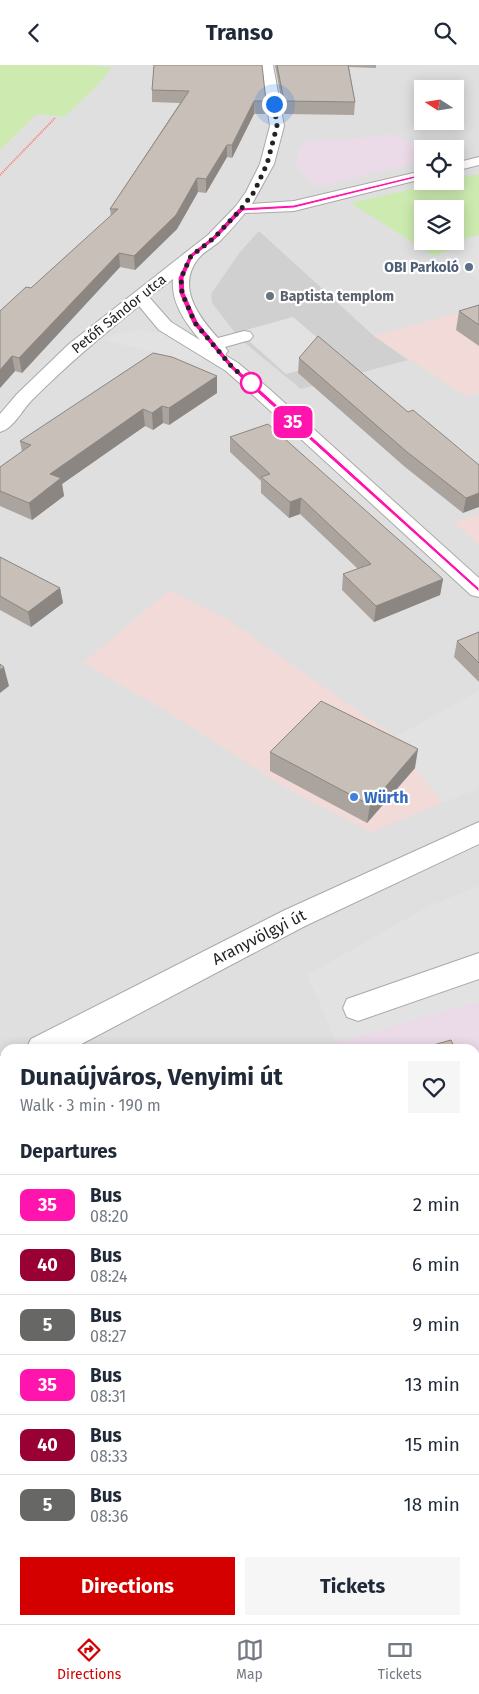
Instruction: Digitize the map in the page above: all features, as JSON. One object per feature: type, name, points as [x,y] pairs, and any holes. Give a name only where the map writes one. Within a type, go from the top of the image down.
[{"type":"street","name":"Petőfi Sándor utca","points":[[0,426],[24,398],[75,348],[214,238],[254,192],[267,164],[277,126],[267,65]]},
{"type":"street","points":[[464,165],[479,161]]},
{"type":"street","points":[[241,209],[294,206],[414,177]]},
{"type":"street","points":[[191,256],[181,278],[182,293],[195,323],[232,367],[479,590]]},
{"type":"street","points":[[140,297],[165,325],[232,367]]},
{"type":"street","points":[[214,345],[244,336]]},
{"type":"street","name":"Aranyvölgyi út","points":[[52,1044],[295,919],[479,832]]},
{"type":"street","points":[[358,1008],[479,966]]},
{"type":"path","points":[[0,175],[55,118]]},
{"type":"shaded area","points":[[0,65],[479,65],[479,1044],[0,1044]]},
{"type":"shaded area","points":[[393,134],[414,145],[414,163],[318,187],[296,168],[298,150],[305,142]]},
{"type":"shaded area","points":[[259,231],[374,336],[408,360],[301,389],[240,339],[212,303],[211,294],[240,252]]},
{"type":"shaded area","name":"OBI Parkoló","points":[[479,235],[479,281],[440,253],[450,250],[464,250],[464,239]]},
{"type":"shaded area","points":[[479,307],[479,393],[467,397],[374,336]]},
{"type":"shaded area","points":[[293,317],[342,359],[286,374],[239,332]]},
{"type":"shaded area","points":[[139,330],[167,334],[207,357],[198,363],[104,340],[117,333]]},
{"type":"shaded area","points":[[479,514],[479,545],[454,523]]},
{"type":"shaded area","name":"Würth","points":[[170,590],[224,617],[395,737],[479,691],[479,788],[371,832],[291,791],[168,712],[83,663]]},
{"type":"shaded area","points":[[479,691],[479,788],[443,803],[415,768],[396,737]]},
{"type":"shaded area","points":[[479,886],[479,1002],[336,1042],[307,975],[429,906]]},
{"type":"shaded area","points":[[479,1001],[479,1044],[337,1044],[336,1042]]},
{"type":"green space","points":[[0,65],[86,65],[112,67],[97,86],[64,117],[37,114],[0,150]]},
{"type":"green space","points":[[479,174],[479,235],[464,239],[464,200],[414,200],[414,243],[351,203],[414,189],[464,190],[464,177]]},
{"type":"green space","points":[[425,250],[451,250],[434,256]]},
{"type":"building","points":[[154,65],[262,65],[266,101],[254,101],[232,145],[227,145],[206,179],[197,178],[176,215],[134,256],[119,253],[19,358],[12,356],[0,370],[0,311],[26,287],[31,288],[118,209],[110,209],[189,91],[152,90]]},
{"type":"building","points":[[277,65],[348,65],[355,102],[284,101]]},
{"type":"building","points":[[479,305],[479,325],[459,311]]},
{"type":"building","points":[[318,336],[408,412],[413,410],[479,465],[479,493],[466,498],[407,452],[299,358]]},
{"type":"building","points":[[153,353],[172,357],[217,376],[169,408],[162,406],[152,413],[143,409],[50,474],[61,478],[29,503],[0,491],[0,467],[31,445],[20,441]]},
{"type":"building","points":[[268,424],[443,579],[376,606],[343,574],[371,564],[301,498],[290,502],[261,477],[270,474],[230,437]]},
{"type":"building","points":[[0,557],[60,588],[28,612],[0,596]]},
{"type":"building","points":[[479,632],[479,663],[457,641]]},
{"type":"building","name":"Würth","points":[[321,701],[418,749],[370,805],[270,752]]},
{"type":"building","points":[[451,1040],[453,1044],[437,1044]]},
{"type":"bus line","name":"35","points":[[414,177],[294,206],[241,209],[214,238],[191,256],[181,278],[182,293],[195,323],[232,367],[479,590]]},
{"type":"place","name":"OBI Parkoló","points":[[469,267]]},
{"type":"place","name":"Baptista templom","points":[[270,296]]},
{"type":"place","name":"Würth","points":[[354,797]]},
{"type":"route","points":[[251,383],[232,367],[195,323],[182,293],[181,278],[191,256],[214,238],[254,192],[267,164],[277,126],[274,104]]}]
